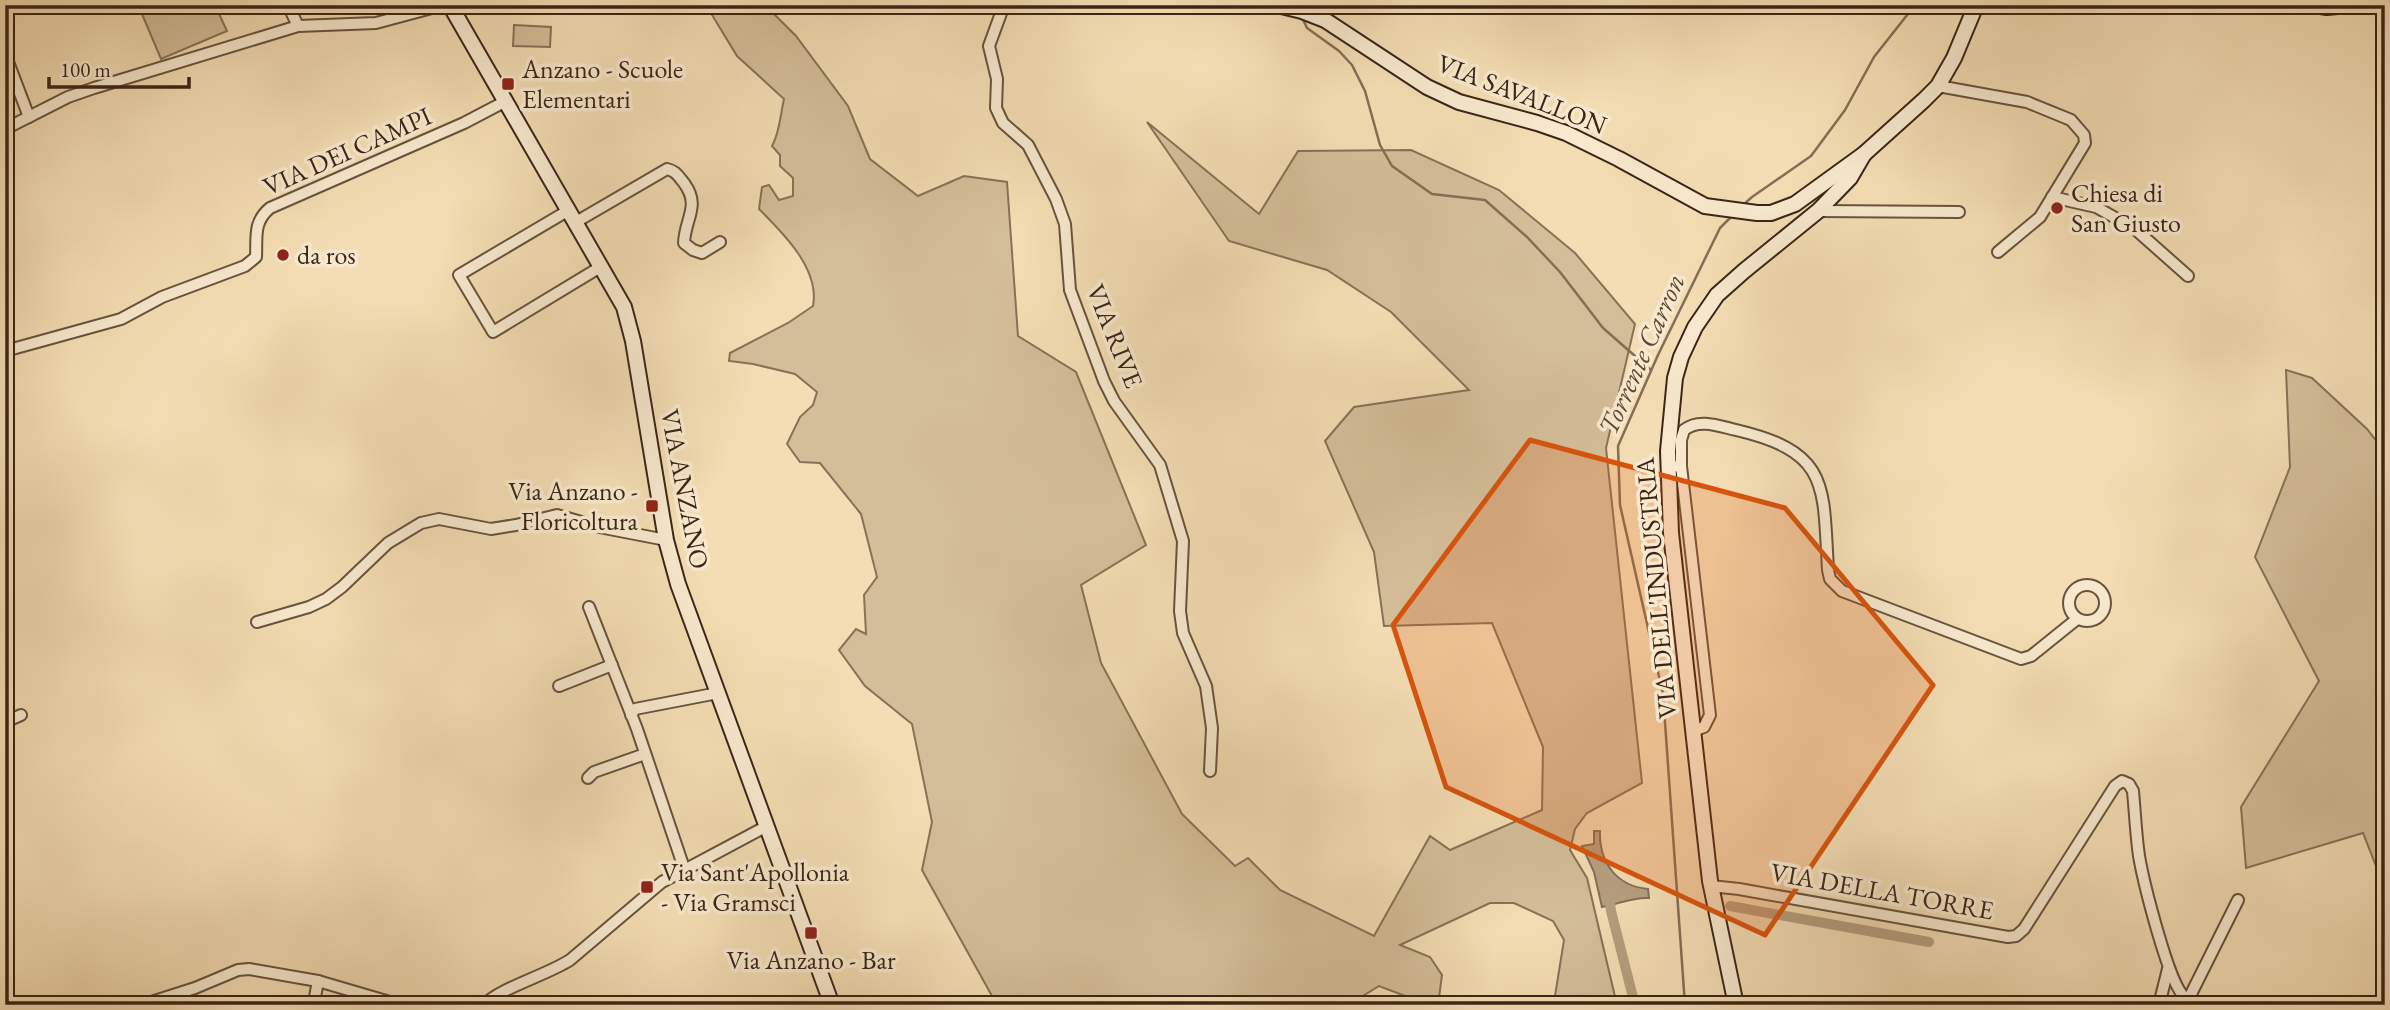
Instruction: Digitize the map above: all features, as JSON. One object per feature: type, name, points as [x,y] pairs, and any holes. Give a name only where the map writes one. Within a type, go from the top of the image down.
[{"type":"main road","name":"VIA SAVALLON","points":[[1277,5],[1298,10],[1341,29],[1438,92],[1459,102],[1566,133],[1693,201],[1715,210],[1770,213],[1795,204],[1864,154]]},
{"type":"main road","points":[[1864,154],[1938,86],[1967,32],[1976,5]]},
{"type":"main road","points":[[2314,5],[2348,5]]},
{"type":"main road","name":"VIA ANZANO","points":[[449,7],[624,307],[630,327],[666,540],[678,584],[832,1004]]},
{"type":"main road","name":"VIA DELL'INDUSTRIA","points":[[1736,1005],[1711,886],[1671,533],[1675,467],[1675,378],[1695,327],[1717,295],[1818,211],[1850,178],[1864,154]]},
{"type":"street","points":[[288,5],[298,26]]},
{"type":"street","points":[[5,129],[68,97],[298,26],[376,23],[449,7],[471,5]]},
{"type":"street","name":"VIA RIVE","points":[[1004,5],[989,46],[997,79],[996,108],[1003,122],[1028,145],[1056,200],[1065,223],[1068,241],[1070,290],[1104,381],[1114,401],[1160,465],[1183,541],[1180,611],[1183,633],[1206,686],[1212,728],[1210,771]]},
{"type":"street","points":[[5,54],[29,117]]},
{"type":"street","points":[[1938,86],[2026,102],[2071,120],[2084,135],[2085,144],[2040,217],[1998,252]]},
{"type":"street","name":"VIA DEI CAMPI","points":[[5,351],[121,319],[162,298],[245,266],[256,257],[256,227],[262,215],[270,208],[506,102]]},
{"type":"street","points":[[602,266],[493,331],[459,275],[667,169],[675,171],[692,194],[693,202],[684,236],[687,246],[702,253],[720,242]]},
{"type":"street","points":[[2052,197],[2096,207],[2135,229],[2188,276]]},
{"type":"street","points":[[1818,211],[1959,212]]},
{"type":"street","points":[[1675,467],[1684,430],[1694,424],[1716,425],[1766,437],[1798,453],[1814,473],[1824,501],[1830,579],[1842,591],[2021,659],[2031,656],[2077,619]]},
{"type":"street","points":[[257,622],[309,607],[326,599],[388,543],[421,523],[439,519],[492,528],[557,514],[599,527],[666,540]]},
{"type":"street","points":[[589,607],[631,715],[684,868]]},
{"type":"street","points":[[559,686],[612,664]]},
{"type":"street","points":[[631,715],[635,709],[718,693]]},
{"type":"street","points":[[5,722],[21,715]]},
{"type":"street","points":[[588,778],[594,772],[645,754]]},
{"type":"street","name":"VIA DELLA TORRE","points":[[1711,886],[2008,937],[2016,936],[2024,929],[2115,786],[2122,781],[2129,784],[2133,791],[2139,856],[2168,969],[2178,993],[2185,998],[2192,1001],[2238,900]]},
{"type":"street","points":[[484,1005],[502,992],[556,969],[648,893],[684,868],[767,826]]},
{"type":"street","points":[[2159,1005],[2168,969]]},
{"type":"street","points":[[142,1005],[195,988],[238,970],[263,970],[318,981],[400,1005]]},
{"type":"street","points":[[317,1005],[315,997],[318,981]]},
{"type":"street","points":[[737,1005],[832,1004]]},
{"type":"highlighted area","points":[[1530,440],[1785,508],[1933,685],[1765,935],[1446,787],[1393,625]]},
{"type":"shaded area","points":[[215,5],[227,31],[161,59],[139,7]]},
{"type":"shaded area","points":[[706,5],[765,5],[796,36],[848,106],[870,159],[918,196],[964,176],[1007,182],[1018,336],[1076,372],[1146,545],[1081,585],[1101,663],[1182,814],[1235,866],[1248,858],[1280,890],[1374,936],[1430,836],[1450,850],[1542,810],[1543,747],[1492,623],[1384,626],[1374,552],[1325,441],[1354,407],[1469,390],[1391,312],[1327,270],[1229,241],[1147,122],[1259,214],[1298,151],[1411,150],[1499,190],[1575,253],[1635,324],[1606,448],[1642,783],[1587,813],[1575,829],[1570,850],[1587,878],[1617,1005],[1545,1005],[1555,996],[1564,940],[1553,921],[1514,903],[1490,903],[1400,945],[1430,957],[1442,975],[1438,1005],[1424,1003],[1379,986],[1348,1005],[997,1005],[922,870],[932,822],[912,724],[865,686],[839,650],[856,629],[866,634],[864,595],[877,577],[861,514],[820,463],[800,462],[787,444],[800,417],[813,405],[817,392],[795,374],[729,361],[730,353],[788,323],[813,306],[814,292],[811,279],[798,253],[759,209],[762,187],[769,185],[779,200],[793,196],[793,178],[780,166],[780,155],[772,146],[784,99],[737,56]]},
{"type":"shaded area","points":[[514,25],[551,27],[550,47],[513,46]]},
{"type":"shaded area","points":[[2286,370],[2312,378],[2367,429],[2385,452],[2385,889],[2363,833],[2246,868],[2241,807],[2319,681],[2255,557],[2290,467]]},
{"type":"shaded area","points":[[1594,831],[1600,831],[1606,862],[1618,878],[1648,889],[1649,898],[1602,907],[1594,872],[1582,846],[1594,844]]},
{"type":"waterway","name":"Torrente Carron","points":[[1742,206],[1811,156],[1845,110],[1874,57],[1915,5]]},
{"type":"waterway","points":[[1301,15],[1307,28],[1339,51],[1352,65],[1365,91],[1380,145],[1392,166],[1432,194],[1485,200],[1527,237],[1560,272],[1603,328],[1651,370]]},
{"type":"waterway","name":"Torrente Carron","points":[[1685,1005],[1663,694],[1620,505],[1618,446],[1658,355],[1720,228],[1732,216]]},
{"type":"waterway","points":[[1609,893],[1611,911],[1635,1005]]},
{"type":"waterway","points":[[1730,906],[1929,942]]},
{"type":"place","name":"Anzano - Scuole Elementari","points":[[508,84]]},
{"type":"place","name":"Chiesa di San Giusto","points":[[2057,208]]},
{"type":"place","name":"da ros","points":[[283,255]]},
{"type":"place","name":"Via Anzano - Floricoltura","points":[[652,506]]},
{"type":"place","name":"Via Sant'Apollonia - Via Gramsci","points":[[647,887]]},
{"type":"place","name":"Via Anzano - Bar","points":[[811,933]]}]
